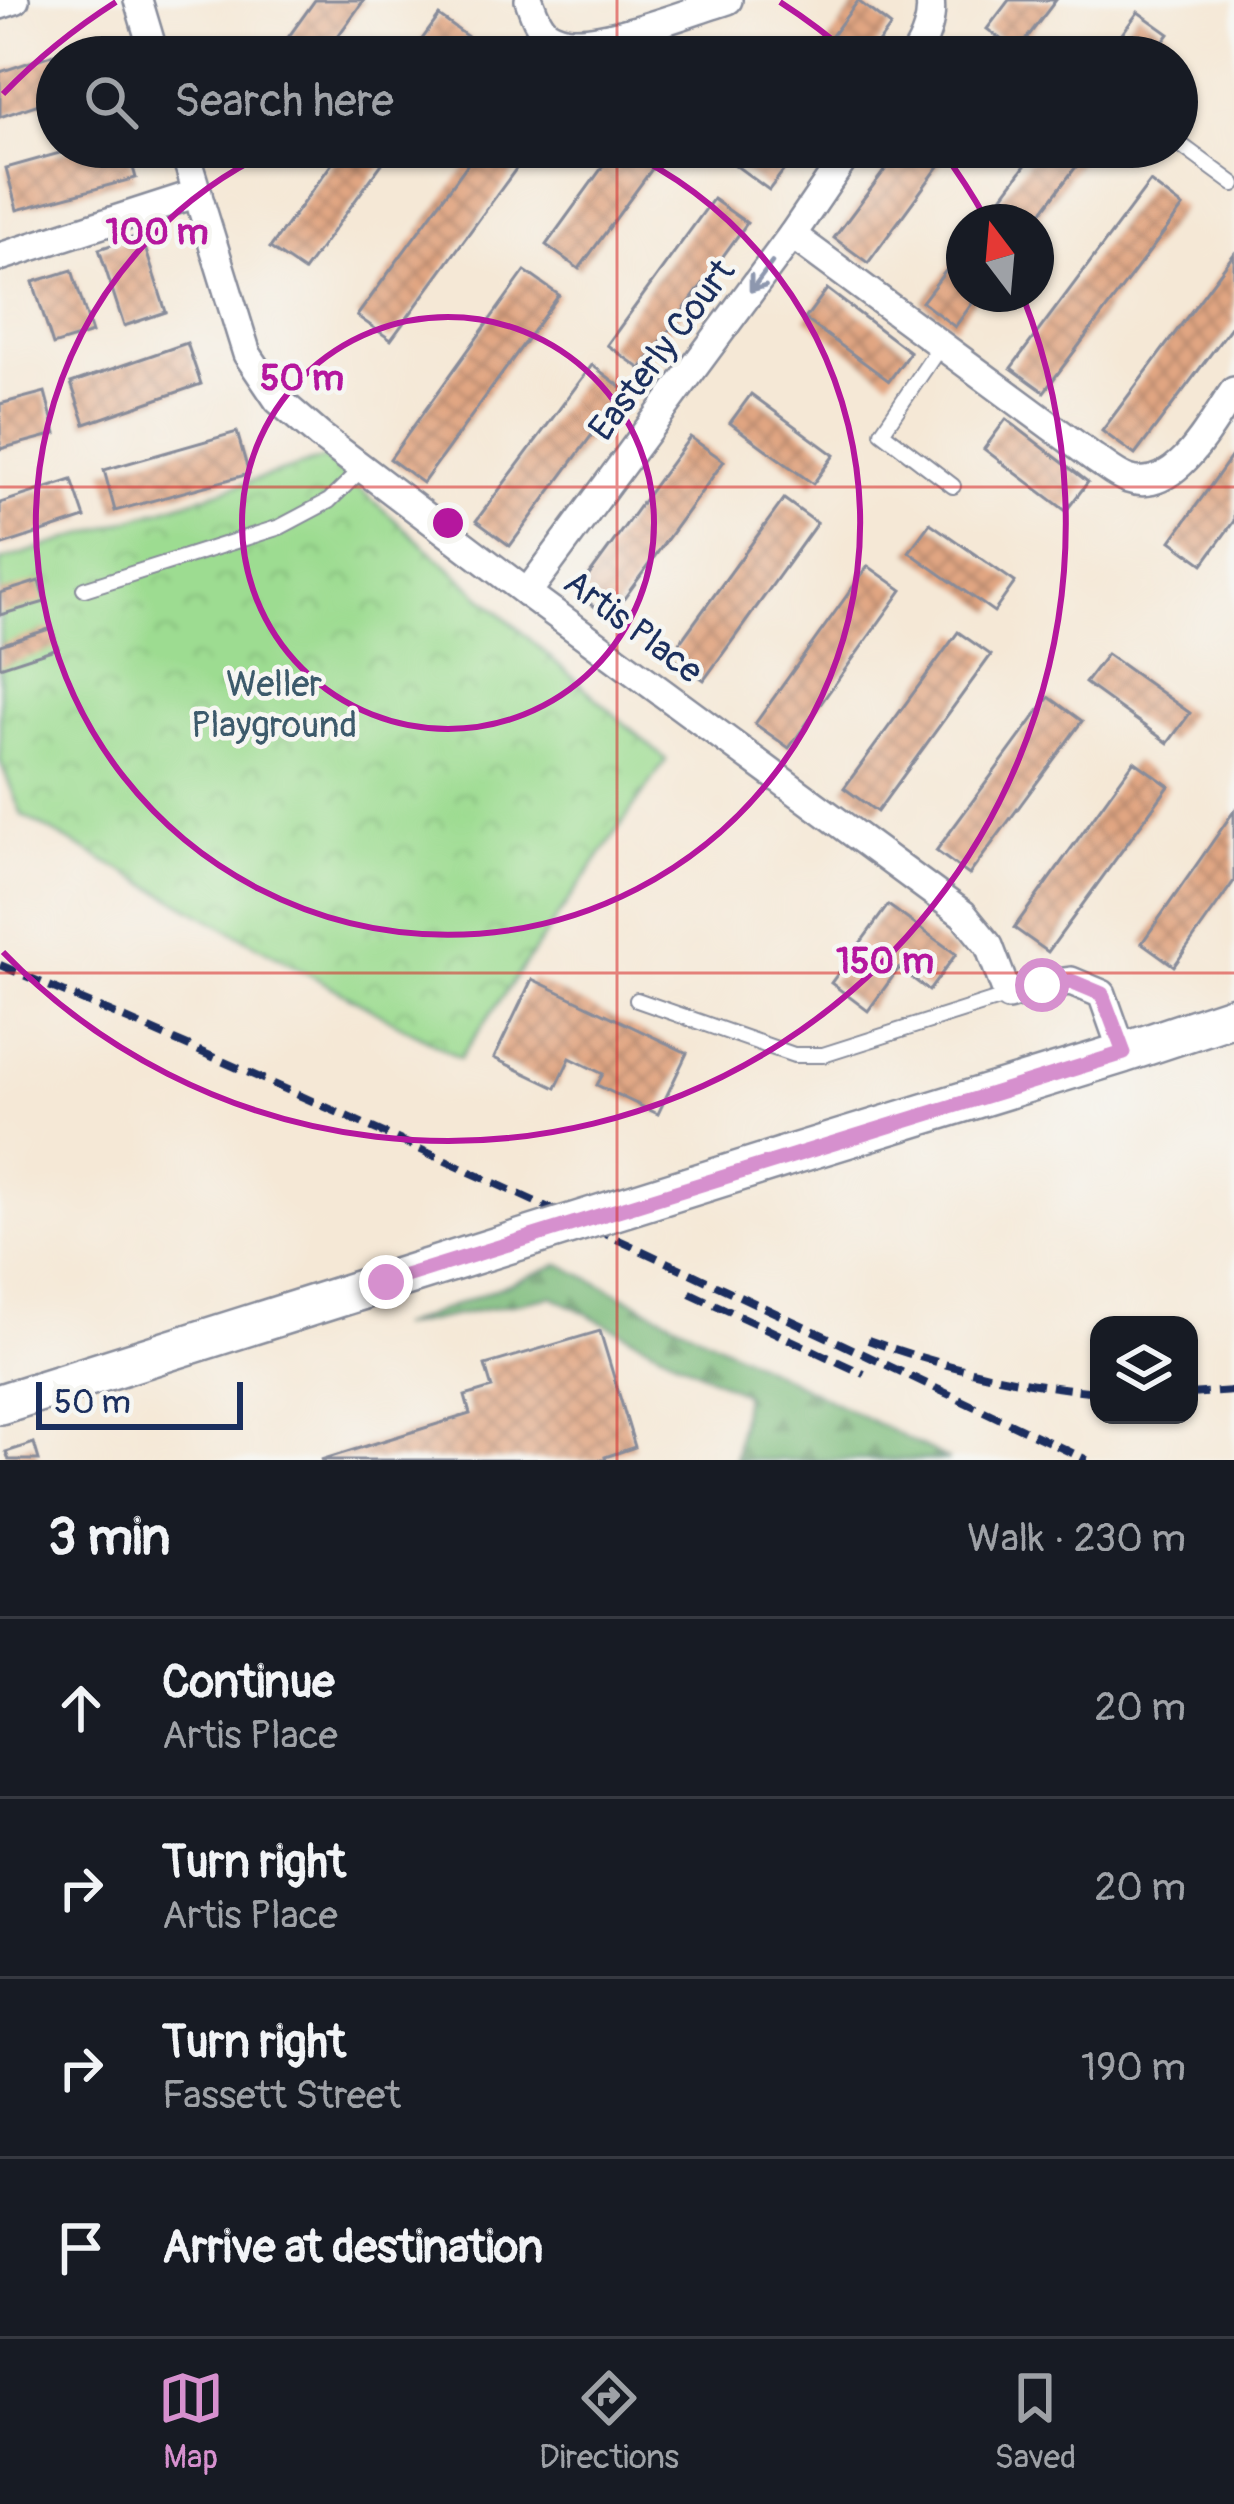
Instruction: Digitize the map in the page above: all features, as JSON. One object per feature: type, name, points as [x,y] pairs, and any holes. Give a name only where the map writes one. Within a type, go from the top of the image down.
[{"type":"street","points":[[0,4],[14,0]]},
{"type":"street","points":[[137,0],[148,36]]},
{"type":"street","points":[[529,0],[544,32],[554,36]]},
{"type":"street","points":[[605,36],[728,0]]},
{"type":"street","points":[[924,36],[932,13],[930,0]]},
{"type":"street","name":"Artis Place","points":[[190,168],[247,354],[278,400],[527,593],[962,914],[989,946],[1008,995]]},
{"type":"street","name":"Easterly Court","points":[[527,593],[838,168]]},
{"type":"street","points":[[0,257],[198,194]]},
{"type":"street","points":[[792,235],[1130,480],[1163,478],[1181,465],[1234,391]]},
{"type":"street","points":[[1008,995],[1071,981],[1102,994],[1124,1053]]},
{"type":"street","points":[[0,1404],[1234,1016]]},
{"type":"lane","points":[[1198,157],[1234,184]]},
{"type":"lane","points":[[941,345],[882,431],[953,486]]},
{"type":"lane","points":[[84,590],[280,527],[329,501],[363,468]]},
{"type":"lane","points":[[637,1000],[794,1055],[823,1055],[1008,995]]},
{"type":"green space","name":"Weller Playground","points":[[325,458],[666,760],[460,1058],[22,815],[0,760],[0,561]]},
{"type":"green space","points":[[560,1264],[949,1460],[735,1460],[744,1394],[552,1296],[398,1327]]},
{"type":"building","points":[[315,0],[364,0],[338,36],[289,36]]},
{"type":"building","points":[[1009,0],[1056,0],[1028,36],[997,36],[987,29]]},
{"type":"building","points":[[858,1],[891,26],[884,36],[832,36]]},
{"type":"building","points":[[1138,12],[1169,34],[1168,36],[1120,36]]},
{"type":"building","points":[[439,16],[466,36],[424,36]]},
{"type":"building","points":[[36,60],[36,105],[0,117],[0,72]]},
{"type":"building","points":[[36,160],[36,168],[133,168],[136,178],[17,210],[6,168]]},
{"type":"building","points":[[329,168],[379,168],[304,271],[270,248]]},
{"type":"building","points":[[465,168],[517,168],[391,340],[357,316]]},
{"type":"building","points":[[602,168],[653,168],[579,269],[546,245]]},
{"type":"building","points":[[739,168],[785,168],[769,190]]},
{"type":"building","points":[[886,168],[938,168],[868,263],[834,238]]},
{"type":"building","points":[[1023,168],[1075,168],[1048,204],[996,204]]},
{"type":"building","points":[[1150,182],[1183,207],[1044,392],[1011,368]]},
{"type":"building","points":[[713,199],[747,223],[641,369],[607,345]]},
{"type":"building","points":[[141,235],[166,312],[124,326],[99,249]]},
{"type":"building","points":[[1234,254],[1234,323],[1135,455],[1102,431]]},
{"type":"building","points":[[72,270],[92,333],[53,345],[33,282]]},
{"type":"building","points":[[525,271],[559,295],[423,483],[390,459]]},
{"type":"building","points":[[946,271],[946,312],[966,312],[955,327],[922,302]]},
{"type":"building","points":[[827,289],[910,352],[889,381],[805,319]]},
{"type":"building","points":[[187,343],[201,384],[85,424],[71,383]]},
{"type":"building","points":[[592,365],[625,390],[510,546],[476,521]]},
{"type":"building","points":[[45,392],[56,434],[0,449],[0,404]]},
{"type":"building","points":[[751,394],[834,455],[813,484],[730,423]]},
{"type":"building","points":[[1006,419],[1088,482],[1066,511],[984,449]]},
{"type":"building","points":[[237,432],[249,474],[115,511],[104,470]]},
{"type":"building","points":[[690,437],[724,461],[610,618],[576,593]]},
{"type":"building","points":[[1234,453],[1234,521],[1203,564],[1171,541]]},
{"type":"building","points":[[72,480],[85,518],[0,546],[0,503]]},
{"type":"building","points":[[784,499],[817,523],[704,680],[670,656]]},
{"type":"building","points":[[930,523],[1015,582],[994,612],[909,552]]},
{"type":"building","points":[[868,566],[902,590],[789,748],[755,724]]},
{"type":"building","points":[[39,581],[45,602],[0,615],[0,593]]},
{"type":"building","points":[[52,628],[58,648],[0,667],[0,645]]},
{"type":"building","points":[[958,632],[991,655],[877,812],[844,788]]},
{"type":"building","points":[[1107,654],[1190,713],[1168,743],[1085,683]]},
{"type":"building","points":[[1049,697],[1082,721],[969,875],[936,851]]},
{"type":"building","points":[[1134,761],[1169,786],[1048,952],[1014,928]]},
{"type":"building","points":[[1234,811],[1234,881],[1174,966],[1142,943]]},
{"type":"building","points":[[888,905],[956,954],[929,991],[899,968],[868,1011],[831,983]]},
{"type":"building","points":[[532,979],[687,1053],[658,1114],[597,1085],[603,1074],[570,1058],[556,1088],[494,1058]]},
{"type":"building","points":[[600,1331],[635,1447],[606,1460],[321,1460],[470,1414],[465,1396],[492,1388],[485,1365]]},
{"type":"building","points":[[34,1443],[39,1460],[9,1460],[6,1452]]},
{"type":"railway","points":[[0,965],[546,1207],[1087,1460]]},
{"type":"railway","points":[[690,1293],[864,1374]]},
{"type":"railway","points":[[868,1340],[982,1374],[1090,1391]]},
{"type":"railway","points":[[1198,1393],[1234,1391]]},
{"type":"route","points":[[386,1282],[1124,1053],[1102,994],[1071,981],[1042,985]]}]
